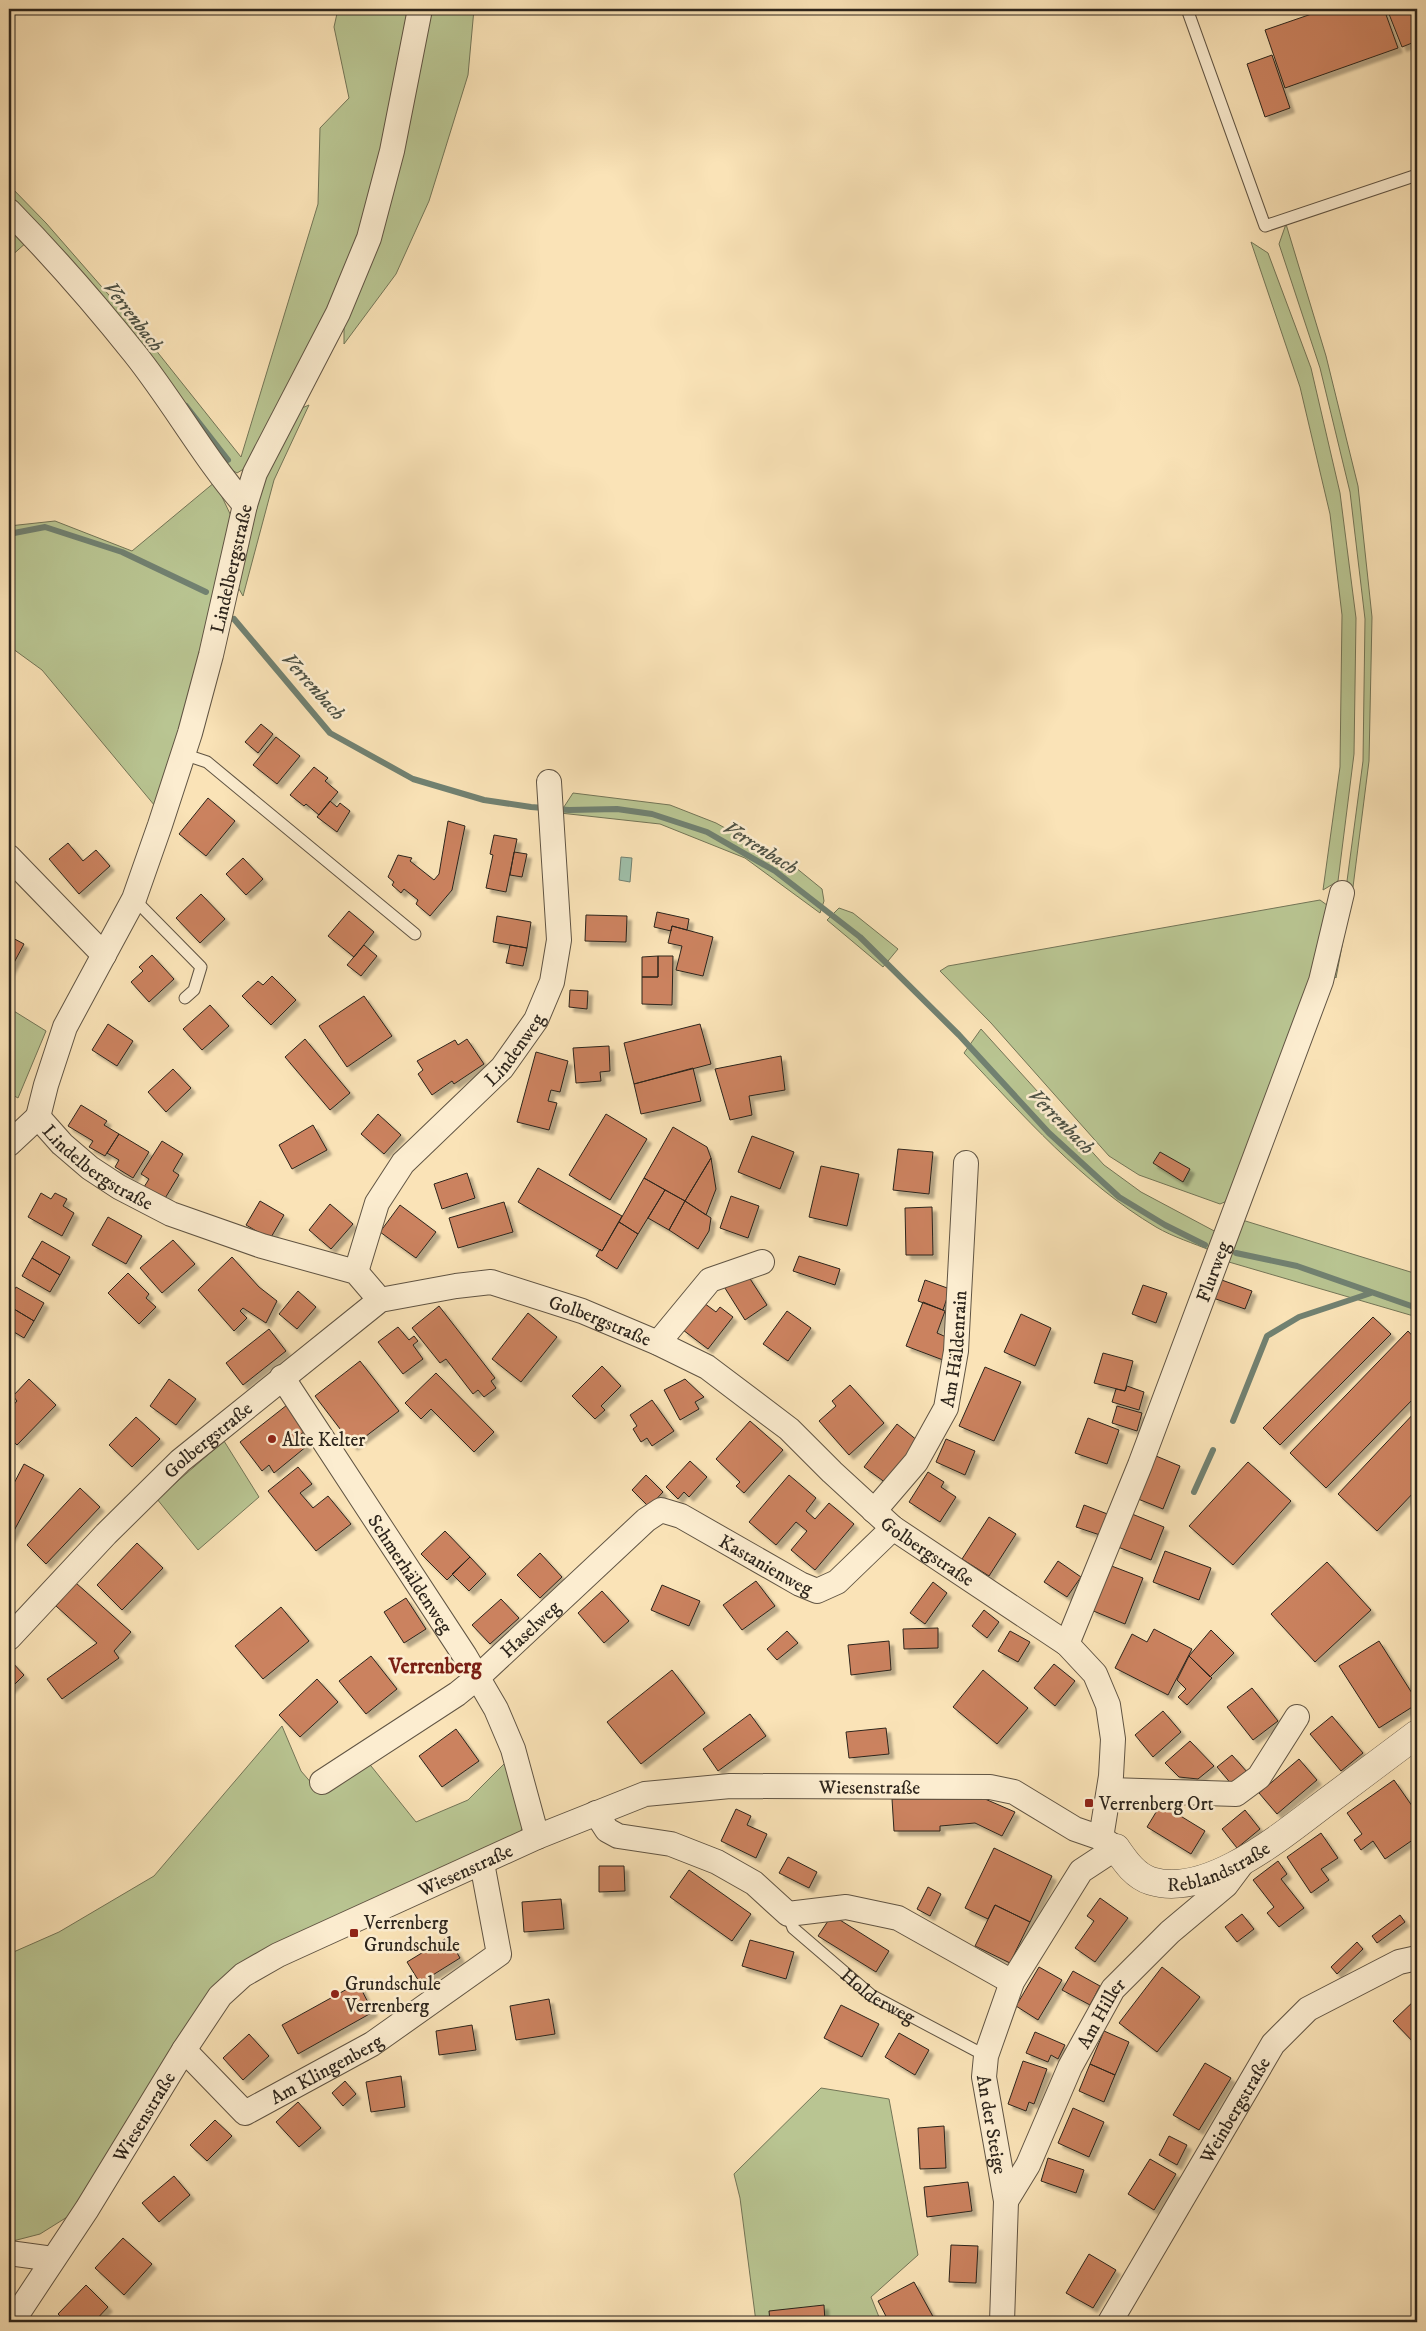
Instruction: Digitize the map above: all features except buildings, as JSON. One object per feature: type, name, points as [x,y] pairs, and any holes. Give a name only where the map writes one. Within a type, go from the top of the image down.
[{"type":"street","name":"Lindelbergstraße","points":[[356,1272],[271,1248],[171,1214],[119,1187],[90,1168],[62,1144],[38,1118],[65,1027],[134,899],[183,754],[211,655],[245,505],[255,473],[338,313],[369,238],[392,151],[420,9]]},
{"type":"street","points":[[9,211],[36,239],[136,355],[221,477],[245,505]]},
{"type":"street","name":"Lindenweg","points":[[356,1272],[377,1203],[403,1163],[502,1068],[536,1020],[552,982],[559,940],[549,782]]},
{"type":"street","points":[[9,857],[104,955]]},
{"type":"street","name":"Flurweg","points":[[1067,1644],[1140,1465],[1202,1294],[1321,981],[1342,893]]},
{"type":"street","points":[[9,1144],[38,1118]]},
{"type":"street","name":"Am Häldenrain","points":[[874,1511],[916,1462],[946,1408],[956,1351],[966,1163]]},
{"type":"street","points":[[658,1343],[710,1280],[762,1262]]},
{"type":"street","points":[[356,1272],[380,1300]]},
{"type":"street","name":"Golbergstraße","points":[[9,1638],[106,1534],[180,1460],[380,1300],[456,1286],[491,1282],[582,1311],[658,1343],[707,1368],[789,1429],[893,1528],[1067,1644],[1094,1674],[1108,1705],[1113,1740],[1108,1843]]},
{"type":"street","name":"Schmerhäldenweg","points":[[282,1377],[478,1677],[496,1709],[513,1749],[537,1837]]},
{"type":"street","name":"Haselweg","points":[[322,1782],[457,1694],[478,1677],[646,1520],[661,1510],[681,1516]]},
{"type":"street","name":"Kastanienweg","points":[[681,1516],[800,1584],[817,1591],[837,1582],[893,1528]]},
{"type":"street","points":[[1110,1790],[1236,1794],[1259,1777],[1297,1717]]},
{"type":"street","name":"Reblandstraße","points":[[1108,1843],[1130,1868],[1150,1881],[1174,1884],[1204,1879],[1244,1861],[1417,1734]]},
{"type":"street","name":"Wiesenstraße","points":[[12,2322],[87,2208],[184,2050],[220,1996],[243,1975],[278,1955],[537,1837],[645,1794],[730,1786],[990,1787],[1014,1792],[1074,1829],[1108,1843]]},
{"type":"street","name":"Holderweg","points":[[596,1813],[607,1830],[618,1836],[671,1844],[717,1862],[754,1883],[788,1914]]},
{"type":"street","name":"An der Steige","points":[[1002,2322],[1006,2201],[984,2077],[986,2056],[1012,1982],[1081,1871],[1108,1843]]},
{"type":"street","name":"Am Hiller","points":[[1006,2201],[1028,2165],[1070,2067],[1113,1989],[1170,1932],[1226,1885],[1244,1861]]},
{"type":"street","name":"Am Klingenberg","points":[[184,2050],[245,2113],[372,2044],[499,1954],[482,1863]]},
{"type":"street","points":[[788,1914],[846,1907],[898,1918],[1012,1982]]},
{"type":"street","name":"Weinbergstraße","points":[[1110,2322],[1273,2044],[1308,2009],[1399,1962],[1417,1958]]},
{"type":"street","points":[[9,2253],[52,2260]]},
{"type":"lane","points":[[1187,9],[1265,226],[1417,175]]},
{"type":"lane","points":[[183,754],[207,762],[415,934]]},
{"type":"lane","points":[[134,899],[201,967],[194,990],[185,998]]},
{"type":"lane","name":"Holderweg","points":[[788,1914],[793,1928],[871,1996],[986,2056]]},
{"type":"shaded area","points":[[338,9],[413,9],[387,149],[334,309],[252,464],[237,473],[222,464],[9,205],[9,185],[46,223],[143,334],[241,457],[318,204],[320,128],[349,98],[334,27]]},
{"type":"shaded area","points":[[427,9],[474,9],[468,75],[429,201],[396,274],[344,344],[344,320]]},
{"type":"shaded area","points":[[9,222],[28,241],[9,258]]},
{"type":"shaded area","points":[[1286,224],[1326,356],[1358,486],[1372,617],[1369,761],[1353,887],[1336,978],[1328,969],[1345,896],[1363,761],[1365,619],[1350,492],[1320,368],[1279,244]]},
{"type":"shaded area","points":[[1251,242],[1268,253],[1311,368],[1340,493],[1356,618],[1354,754],[1338,881],[1323,890],[1340,767],[1342,615],[1330,514],[1300,387]]},
{"type":"shaded area","points":[[309,405],[274,480],[243,596],[235,582],[263,476],[297,410]]},
{"type":"shaded area","points":[[215,482],[232,518],[207,644],[155,806],[42,670],[9,646],[9,526],[55,521],[132,551]]},
{"type":"shaded area","points":[[573,793],[670,805],[716,823],[795,867],[822,889],[824,901],[820,913],[745,858],[660,824],[560,813]]},
{"type":"shaded area","points":[[621,857],[632,858],[630,882],[619,880]]},
{"type":"shaded area","points":[[1320,900],[1331,908],[1317,973],[1234,1198],[1220,1204],[1139,1175],[1109,1156],[991,1023],[940,971],[948,966]]},
{"type":"shaded area","points":[[839,908],[853,913],[898,949],[883,967],[827,920]]},
{"type":"shaded area","points":[[9,1008],[46,1031],[18,1098],[9,1093]]},
{"type":"shaded area","points":[[981,1029],[1104,1165],[1141,1192],[1218,1233],[1212,1251],[1156,1227],[1103,1190],[1054,1147],[964,1053]]},
{"type":"shaded area","points":[[1239,1219],[1417,1274],[1417,1317],[1222,1260]]},
{"type":"shaded area","points":[[224,1441],[259,1497],[198,1550],[157,1499]]},
{"type":"shaded area","points":[[282,1726],[301,1771],[320,1793],[367,1761],[416,1822],[468,1800],[508,1760],[525,1822],[517,1839],[400,1889],[236,1965],[205,2001],[72,2214],[40,2234],[9,2242],[9,1954],[59,1932],[154,1876]]},
{"type":"shaded area","points":[[821,2088],[889,2099],[918,2255],[871,2297],[881,2322],[756,2322],[740,2198],[734,2174]]},
{"type":"waterway","name":"Verrenbach","points":[[186,406],[228,460]]},
{"type":"waterway","points":[[9,534],[45,527],[122,552],[206,592]]},
{"type":"waterway","name":"Verrenbach","points":[[234,619],[330,733],[413,779],[484,800],[531,807],[569,810],[617,809],[652,814],[707,832],[775,871],[860,937],[959,1035],[1049,1133],[1119,1197],[1165,1225],[1205,1245]]},
{"type":"waterway","name":"Verrenbach","points":[[1236,1253],[1297,1266],[1417,1308]]},
{"type":"waterway","points":[[1233,1421],[1267,1336],[1299,1317],[1371,1293]]},
{"type":"waterway","points":[[1194,1492],[1213,1450]]},
{"type":"place","name":"Alte Kelter","points":[[272,1439]]},
{"type":"place","name":"Verrenberg Ort","points":[[1089,1803]]},
{"type":"place","name":"Verrenberg Grundschule","points":[[354,1933]]},
{"type":"place","name":"Grundschule Verrenberg","points":[[335,1994]]},
{"type":"district","name":"Verrenberg","points":[[435,1666]]}]
